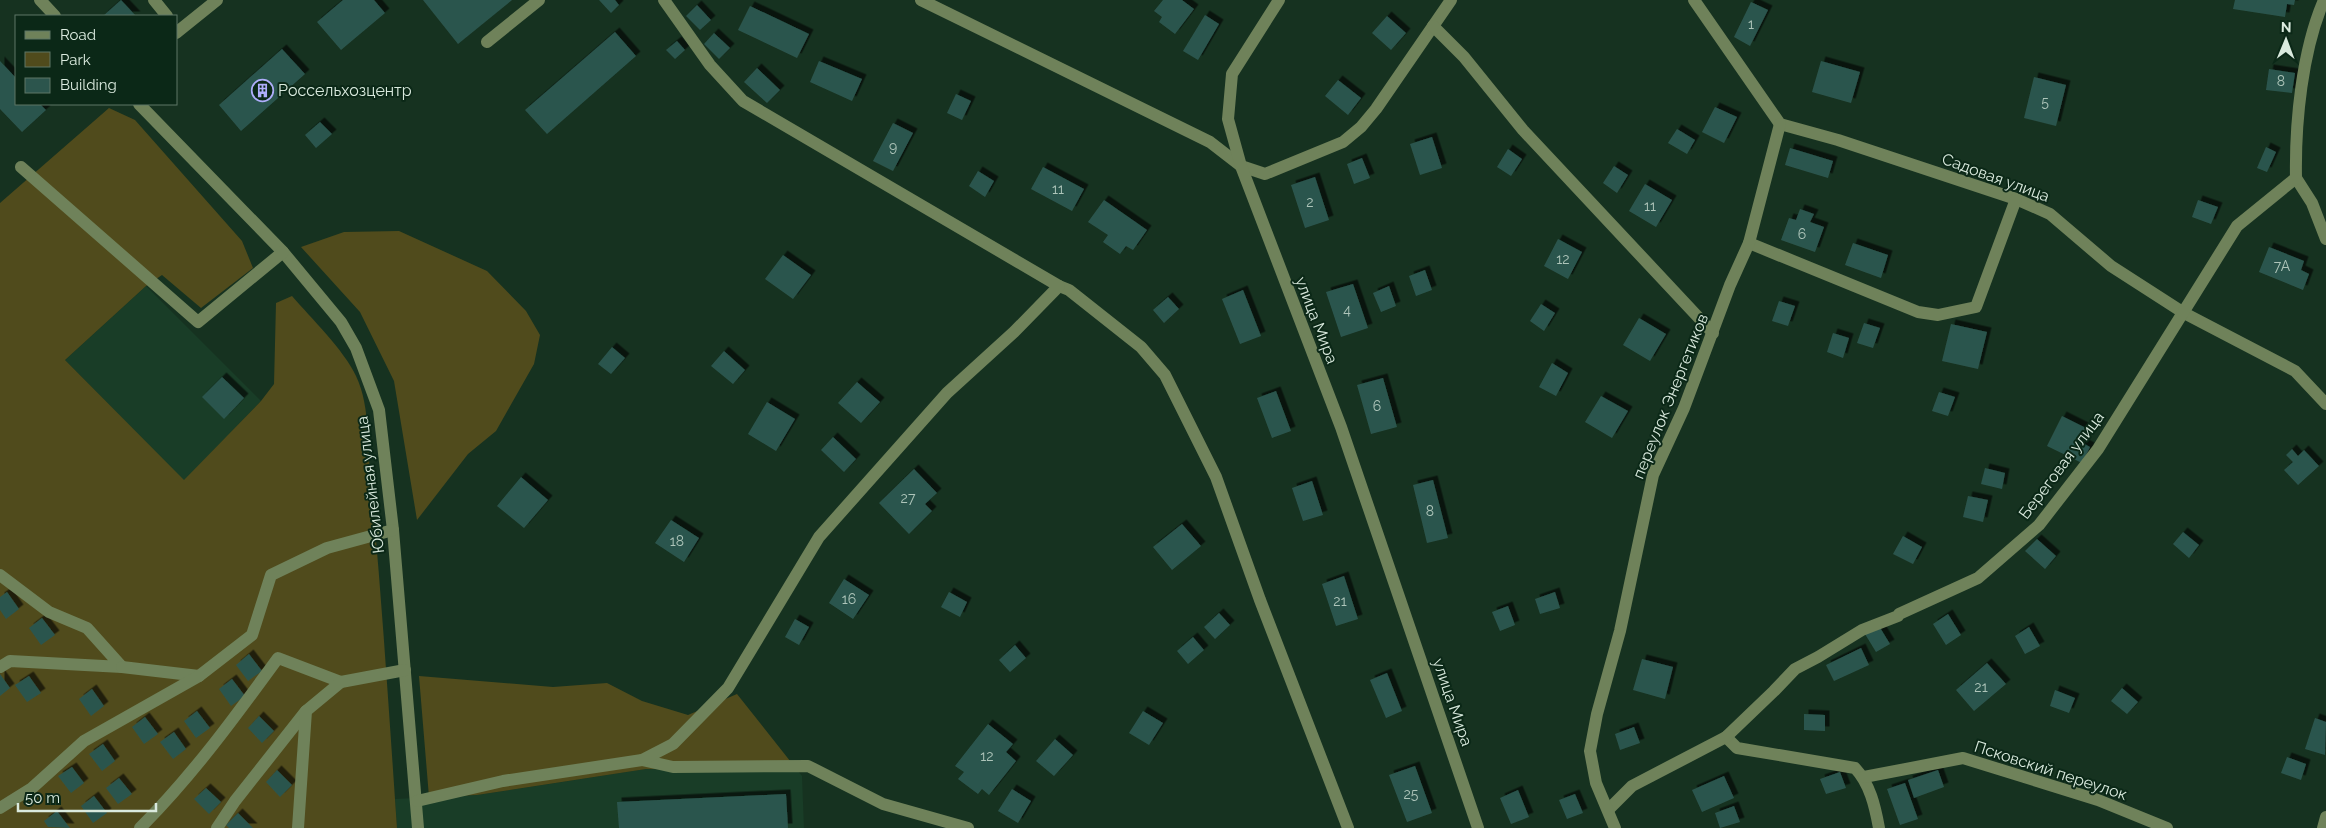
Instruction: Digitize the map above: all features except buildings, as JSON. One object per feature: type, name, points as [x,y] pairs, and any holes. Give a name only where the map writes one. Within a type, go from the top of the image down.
[{"type":"street","points":[[40,0],[54,15]]},
{"type":"street","points":[[154,0],[166,15]]},
{"type":"street","points":[[178,30],[217,0]]},
{"type":"street","points":[[487,42],[539,0]]},
{"type":"street","points":[[664,0],[710,65],[743,101],[1059,286],[1069,290],[1142,346],[1164,375],[1216,477],[1260,600],[1348,828]]},
{"type":"street","points":[[921,0],[1210,142],[1241,166],[1265,174],[1343,142],[1361,127],[1376,109],[1451,0]]},
{"type":"street","name":"улица Мира","points":[[1279,0],[1232,74],[1228,119],[1241,166],[1341,427],[1478,828]]},
{"type":"street","points":[[1694,0],[1780,124]]},
{"type":"street","points":[[2324,0],[2316,19],[2301,98],[2296,135],[2296,178],[2312,202],[2326,239]]},
{"type":"street","points":[[1433,26],[1464,57],[1523,130],[1713,333]]},
{"type":"street","name":"Юбилейная улица","points":[[140,105],[283,252],[342,322],[356,348],[380,410],[393,530],[418,828]]},
{"type":"street","name":"Садовая улица","points":[[1780,124],[1838,140],[2016,199],[2050,214],[2111,266],[2184,313],[2296,371],[2326,404]]},
{"type":"street","name":"переулок Энергетиков","points":[[1615,828],[1596,784],[1590,751],[1597,714],[1620,631],[1653,475],[1684,408],[1730,285],[1749,243],[1780,124]]},
{"type":"street","points":[[21,166],[198,322],[283,252]]},
{"type":"street","name":"Береговая улица","points":[[1608,810],[1632,786],[1726,737],[1795,668],[1818,657],[1862,630],[1898,616],[1978,578],[2039,525],[2098,449],[2184,313],[2202,279],[2237,226],[2296,178]]},
{"type":"street","points":[[1749,243],[1918,312],[1938,315],[1976,307],[2016,199]]},
{"type":"street","points":[[417,801],[503,780],[642,760],[673,744],[728,688],[819,537],[947,393],[1014,332],[1059,286]]},
{"type":"street","points":[[0,808],[32,788],[84,741],[199,676],[252,636],[271,575],[327,548],[393,530]]},
{"type":"street","points":[[0,575],[49,612],[87,628],[122,667]]},
{"type":"street","points":[[140,828],[171,797],[216,743],[278,658],[341,682]]},
{"type":"street","points":[[0,667],[10,661],[122,667],[199,676]]},
{"type":"street","points":[[217,828],[306,711],[341,682],[405,670]]},
{"type":"street","points":[[298,828],[306,711]]},
{"type":"street","points":[[1726,737],[1737,748],[1847,765],[1855,768],[1864,777],[1874,804],[1879,828]]},
{"type":"street","name":"Псковский переулок","points":[[1864,777],[1963,758],[2098,800],[2167,828]]},
{"type":"street","points":[[642,760],[673,767],[808,766],[883,804],[968,828]]},
{"type":"street","points":[[2323,828],[2326,817]]},
{"type":"shaded area","points":[[146,286],[261,401],[184,481],[65,360]]},
{"type":"shaded area","points":[[646,769],[798,771],[802,776],[804,828],[397,828],[395,799],[477,795]]},
{"type":"green space","points":[[109,108],[135,120],[242,241],[253,268],[201,308],[162,275],[146,286],[65,360],[184,480],[261,401],[274,384],[276,303],[292,296],[327,334],[344,356],[361,388],[368,429],[397,828],[0,828],[0,203]]},
{"type":"green space","points":[[399,231],[487,271],[526,311],[540,335],[534,364],[496,431],[468,454],[417,520],[394,381],[360,312],[301,247],[344,232]]},
{"type":"green space","points":[[419,676],[553,687],[607,683],[642,701],[688,715],[737,694],[798,771],[646,769],[477,795],[429,797]]},
{"type":"place","name":"Россельхозцентр","points":[[262,90]]}]
